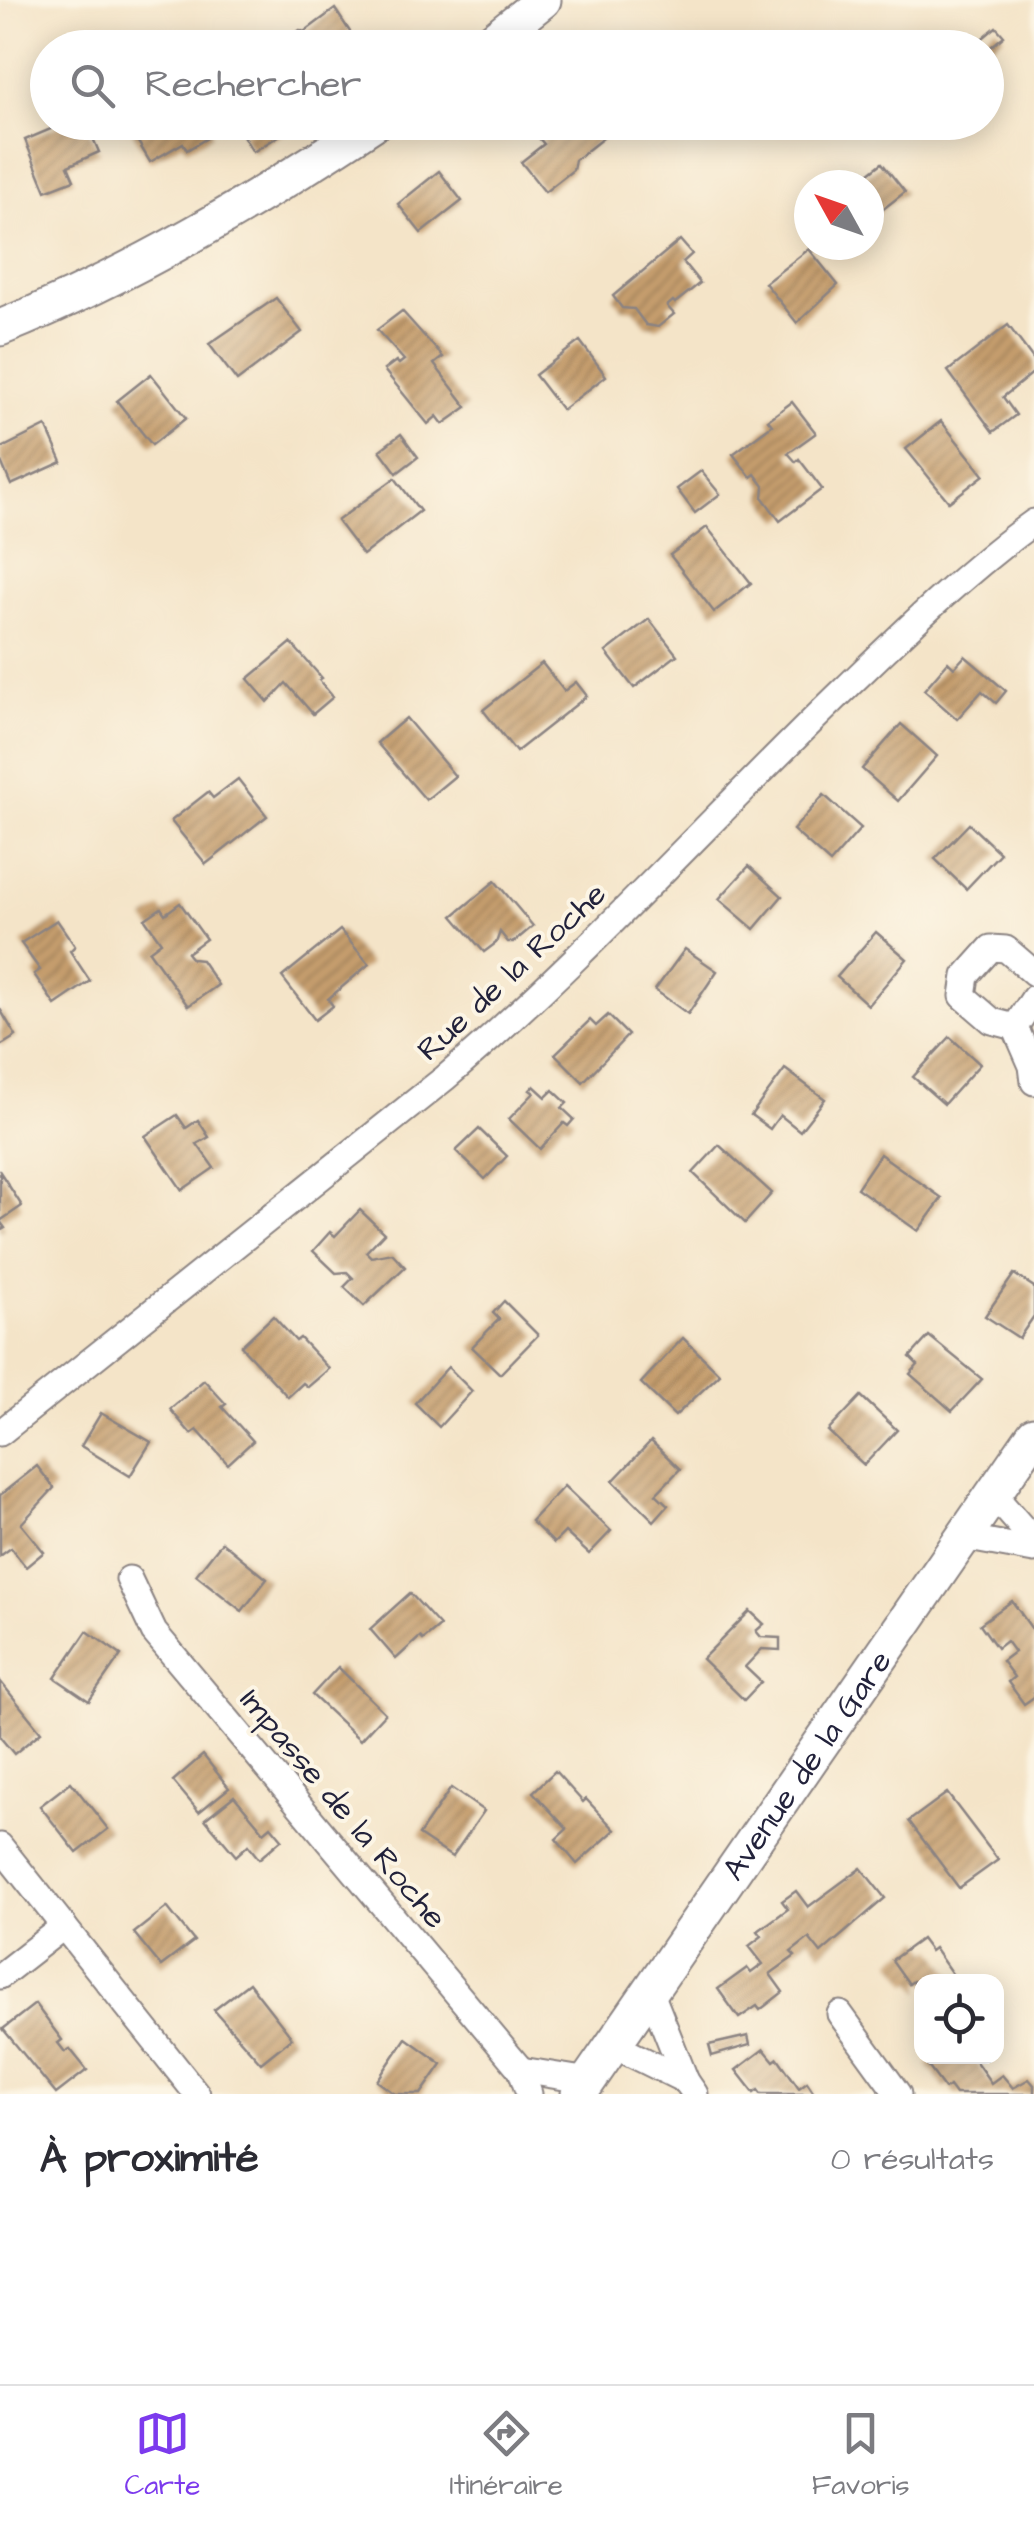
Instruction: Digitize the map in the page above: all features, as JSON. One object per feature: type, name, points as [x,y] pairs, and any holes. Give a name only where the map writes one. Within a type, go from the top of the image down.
[{"type":"street","points":[[506,30],[543,0]]},
{"type":"street","points":[[0,328],[125,270],[219,219],[346,140]]},
{"type":"street","name":"Rue de la Roche","points":[[0,1432],[445,1078],[517,1016],[760,770],[886,649],[1034,522]]},
{"type":"street","points":[[1034,973],[1006,948],[991,948],[966,976],[963,996],[992,1021],[1014,1027],[1032,1066],[1034,1082]]},
{"type":"street","points":[[1014,1027],[1034,998]]},
{"type":"street","name":"Avenue de la Gare","points":[[584,2087],[1034,1434]]},
{"type":"street","points":[[993,1494],[1034,1542]]},
{"type":"street","points":[[964,1537],[1034,1550]]},
{"type":"street","name":"Impasse de la Roche","points":[[128,1580],[154,1632],[525,2082],[584,2087]]},
{"type":"street","points":[[0,1846],[196,2094]]},
{"type":"street","points":[[0,1976],[64,1926]]},
{"type":"street","points":[[651,1993],[690,2088]]},
{"type":"street","points":[[840,2014],[898,2094]]},
{"type":"street","points":[[615,2046],[690,2088]]},
{"type":"building","points":[[335,9],[349,30],[307,30]]},
{"type":"building","points":[[25,140],[94,140],[99,152],[68,166],[74,180],[46,191]]},
{"type":"building","points":[[137,140],[204,140],[187,150],[183,143],[150,162]]},
{"type":"building","points":[[246,140],[272,140],[253,152]]},
{"type":"building","points":[[541,140],[600,140],[575,160],[573,170],[545,192],[521,162],[544,144]]},
{"type":"building","points":[[882,163],[905,192],[884,208],[884,170],[873,170]]},
{"type":"building","points":[[439,171],[462,201],[421,233],[398,204]]},
{"type":"building","points":[[680,240],[692,254],[683,262],[700,283],[667,306],[674,314],[658,327],[646,325],[634,309],[622,308],[613,296]]},
{"type":"building","points":[[795,260],[818,260],[838,285],[797,323],[765,283]]},
{"type":"building","points":[[276,298],[302,332],[237,381],[209,344]]},
{"type":"building","points":[[402,311],[443,357],[434,364],[467,407],[443,424],[437,416],[428,424],[384,370],[404,360],[377,330]]},
{"type":"building","points":[[1008,325],[1034,360],[1034,372],[1003,397],[1016,415],[993,432],[948,371]]},
{"type":"building","points":[[580,341],[606,376],[562,410],[535,375]]},
{"type":"building","points":[[151,374],[186,418],[152,445],[117,401]]},
{"type":"building","points":[[792,402],[816,433],[788,453],[796,462],[799,459],[822,489],[780,521],[763,498],[764,486],[755,474],[751,477],[733,454],[772,425],[768,420]]},
{"type":"building","points":[[941,421],[984,475],[949,502],[906,449]]},
{"type":"building","points":[[46,426],[62,462],[11,485],[0,449]]},
{"type":"building","points":[[401,434],[418,457],[397,473],[380,450]]},
{"type":"building","points":[[701,471],[720,494],[695,513],[677,489]]},
{"type":"building","points":[[395,478],[420,511],[363,555],[337,521]]},
{"type":"building","points":[[707,527],[751,583],[714,612],[670,555]]},
{"type":"building","points":[[649,619],[677,655],[634,688],[606,652]]},
{"type":"building","points":[[291,643],[333,697],[313,714],[286,683],[268,702],[248,679]]},
{"type":"building","points":[[965,656],[1006,691],[996,703],[982,691],[957,719],[924,690],[948,662],[954,668]]},
{"type":"building","points":[[542,663],[564,691],[576,682],[587,696],[516,752],[483,710]]},
{"type":"building","points":[[406,718],[455,776],[426,800],[377,743]]},
{"type":"building","points":[[901,724],[937,756],[898,801],[862,769]]},
{"type":"building","points":[[238,779],[267,816],[206,864],[171,821],[208,792],[213,798]]},
{"type":"building","points":[[824,795],[861,828],[830,863],[793,830]]},
{"type":"building","points":[[969,824],[1000,853],[966,889],[935,859]]},
{"type":"building","points":[[749,866],[782,896],[754,929],[719,899]]},
{"type":"building","points":[[495,881],[533,926],[514,942],[508,942],[500,932],[496,943],[484,952],[453,916]]},
{"type":"building","points":[[180,903],[206,939],[187,953],[192,959],[201,960],[218,985],[188,1006],[149,951],[161,942],[145,919],[161,908],[165,914]]},
{"type":"building","points":[[57,920],[75,946],[70,951],[90,981],[55,1005],[34,974],[40,970],[21,943]]},
{"type":"building","points":[[340,930],[369,964],[328,999],[333,1006],[315,1020],[282,977]]},
{"type":"building","points":[[876,932],[907,959],[868,1005],[837,977]]},
{"type":"building","points":[[685,949],[717,971],[688,1014],[655,990]]},
{"type":"building","points":[[0,1009],[16,1036],[0,1046]]},
{"type":"building","points":[[608,1015],[628,1035],[583,1082],[555,1054],[590,1020],[596,1026]]},
{"type":"building","points":[[950,1037],[980,1064],[944,1104],[913,1077]]},
{"type":"building","points":[[785,1069],[825,1099],[800,1131],[780,1115],[770,1129],[751,1115]]},
{"type":"building","points":[[534,1086],[546,1097],[553,1090],[567,1103],[562,1108],[574,1119],[568,1126],[564,1123],[540,1149],[509,1119],[534,1093],[530,1090]]},
{"type":"building","points":[[177,1115],[186,1128],[198,1120],[209,1137],[197,1144],[214,1168],[182,1190],[145,1136]]},
{"type":"building","points":[[479,1129],[507,1156],[485,1179],[456,1151]]},
{"type":"building","points":[[719,1145],[772,1193],[745,1223],[693,1173]]},
{"type":"building","points":[[880,1154],[942,1198],[918,1231],[857,1188]]},
{"type":"building","points":[[0,1172],[22,1206],[0,1221]]},
{"type":"building","points":[[360,1210],[384,1233],[366,1252],[371,1257],[392,1253],[405,1267],[364,1306],[344,1287],[353,1278],[347,1272],[336,1273],[313,1251],[330,1232],[335,1236]]},
{"type":"building","points":[[1014,1274],[1034,1287],[1034,1316],[1019,1338],[985,1316]]},
{"type":"building","points":[[504,1301],[538,1335],[500,1374],[472,1347],[499,1319],[493,1313]]},
{"type":"building","points":[[273,1316],[329,1369],[308,1387],[303,1383],[288,1397],[241,1346]]},
{"type":"building","points":[[929,1336],[982,1379],[952,1411],[910,1374],[918,1365],[910,1357]]},
{"type":"building","points":[[683,1338],[720,1374],[675,1416],[641,1383]]},
{"type":"building","points":[[448,1367],[472,1391],[439,1427],[415,1403]]},
{"type":"building","points":[[204,1380],[253,1441],[228,1464],[197,1430],[191,1434],[170,1409]]},
{"type":"building","points":[[861,1396],[897,1430],[864,1465],[828,1431]]},
{"type":"building","points":[[101,1413],[151,1442],[130,1476],[81,1446]]},
{"type":"building","points":[[651,1441],[680,1469],[656,1494],[668,1505],[654,1521],[613,1481]]},
{"type":"building","points":[[37,1466],[54,1488],[21,1524],[44,1552],[26,1567],[11,1548],[0,1556],[0,1495]]},
{"type":"building","points":[[564,1486],[611,1531],[589,1554],[565,1532],[554,1543],[531,1521]]},
{"type":"building","points":[[222,1542],[267,1579],[242,1611],[196,1575]]},
{"type":"building","points":[[410,1593],[440,1626],[423,1640],[420,1637],[396,1659],[370,1629]]},
{"type":"building","points":[[1012,1601],[1034,1632],[1034,1697],[1024,1704],[1008,1682],[1014,1677],[1002,1661],[1014,1652],[1006,1641],[997,1648],[980,1624]]},
{"type":"building","points":[[750,1611],[764,1624],[756,1631],[761,1637],[780,1638],[780,1650],[762,1649],[745,1667],[761,1682],[744,1700],[702,1659]]},
{"type":"building","points":[[87,1631],[121,1655],[89,1701],[55,1678]]},
{"type":"building","points":[[338,1667],[385,1713],[360,1740],[312,1695]]},
{"type":"building","points":[[0,1681],[41,1732],[14,1754],[0,1737]]},
{"type":"building","points":[[203,1755],[229,1788],[199,1812],[173,1781]]},
{"type":"building","points":[[555,1771],[615,1830],[577,1864],[556,1839],[567,1829],[533,1792]]},
{"type":"building","points":[[71,1782],[108,1829],[77,1853],[40,1806]]},
{"type":"building","points":[[451,1788],[484,1811],[452,1857],[419,1835]]},
{"type":"building","points":[[947,1793],[998,1860],[959,1888],[909,1821]]},
{"type":"building","points":[[234,1796],[264,1832],[271,1826],[282,1839],[259,1859],[248,1845],[236,1856],[205,1819]]},
{"type":"building","points":[[861,1868],[885,1898],[821,1953],[809,1938],[791,1952],[795,1956],[770,1974],[783,1992],[760,2010],[757,2006],[739,2018],[718,1989],[747,1968],[751,1973],[763,1964],[749,1946],[762,1936],[758,1931],[788,1909],[782,1901],[796,1891],[808,1907]]},
{"type":"building","points":[[167,1907],[194,1941],[161,1966],[134,1933]]},
{"type":"building","points":[[921,1939],[930,1951],[934,1948],[952,1974],[914,1974],[914,1982],[909,1984],[892,1960]]},
{"type":"building","points":[[249,1983],[292,2038],[261,2063],[214,2010]]},
{"type":"building","points":[[35,2004],[62,2040],[58,2043],[65,2052],[70,2049],[87,2070],[56,2094],[3,2029]]},
{"type":"building","points":[[748,2036],[750,2045],[712,2056],[709,2045]]},
{"type":"building","points":[[406,2038],[442,2064],[421,2094],[395,2094],[377,2081]]},
{"type":"building","points":[[764,2049],[774,2061],[778,2058],[799,2088],[807,2082],[815,2094],[761,2094],[758,2090],[754,2093],[736,2070]]},
{"type":"building","points":[[978,2064],[991,2083],[1002,2075],[1013,2088],[1029,2079],[1034,2094],[955,2094],[949,2086],[945,2089],[927,2065]]}]
